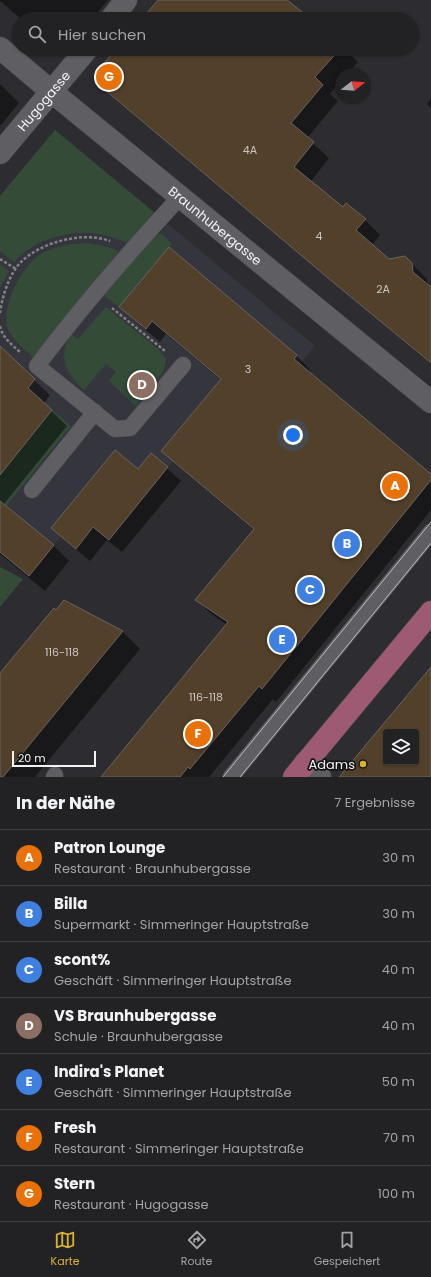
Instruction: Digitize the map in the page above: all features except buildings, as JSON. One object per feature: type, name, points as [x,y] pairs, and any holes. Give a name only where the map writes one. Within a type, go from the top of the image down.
[{"type":"main road","points":[[306,772],[431,612]]},
{"type":"street","points":[[117,12],[126,0]]},
{"type":"street","name":"Braunhubergasse","points":[[0,48],[431,402]]},
{"type":"street","name":"Hugogasse","points":[[0,153],[80,56]]},
{"type":"lane","points":[[180,197],[129,252],[94,293],[69,323],[37,366],[115,429],[130,428],[183,365]]},
{"type":"lane","points":[[32,490],[95,412]]},
{"type":"lane","points":[[231,777],[431,532]]},
{"type":"path","points":[[0,313],[2,300],[16,269],[20,263],[42,247],[57,241],[75,238],[93,238],[107,240],[129,252]]},
{"type":"path","points":[[0,259],[16,269]]},
{"type":"path","points":[[94,293],[183,365]]},
{"type":"path","points":[[0,326],[9,342],[37,366]]},
{"type":"shaded area","points":[[55,130],[315,346],[247,428],[173,461],[109,540],[94,527],[76,549],[61,536],[29,576],[0,552],[0,196]]},
{"type":"green space","points":[[55,130],[155,213],[128,243],[110,236],[83,233],[66,234],[40,242],[24,252],[14,262],[0,251],[0,196]]},
{"type":"green space","points":[[162,234],[172,244],[119,307],[103,295],[155,235]]},
{"type":"green space","points":[[85,243],[104,246],[119,251],[33,357],[22,348],[8,329],[6,320],[7,310],[14,288],[27,267],[41,254],[62,246]]},
{"type":"green space","points":[[0,264],[9,271],[0,288]]},
{"type":"green space","points":[[106,307],[157,348],[166,359],[164,370],[136,406],[109,381],[116,372],[106,364],[84,390],[72,378],[66,365],[64,358],[65,350],[71,334],[78,339]]},
{"type":"green space","points":[[52,410],[71,426],[6,506],[0,501],[0,475]]},
{"type":"green space","points":[[0,567],[23,579],[0,607]]},
{"type":"tram line","points":[[223,777],[431,522]]},
{"type":"tram line","points":[[240,777],[431,543]]},
{"type":"place","name":"Stern","points":[[109,77]]},
{"type":"place","name":"VS Braunhubergasse","points":[[142,385]]},
{"type":"place","name":"Patron Lounge","points":[[395,486]]},
{"type":"place","name":"Billa","points":[[347,544]]},
{"type":"place","name":"scont%","points":[[310,590]]},
{"type":"place","name":"Indira's Planet","points":[[282,640]]},
{"type":"place","name":"Fresh","points":[[198,734]]},
{"type":"place","name":"Adams","points":[[363,764]]}]
